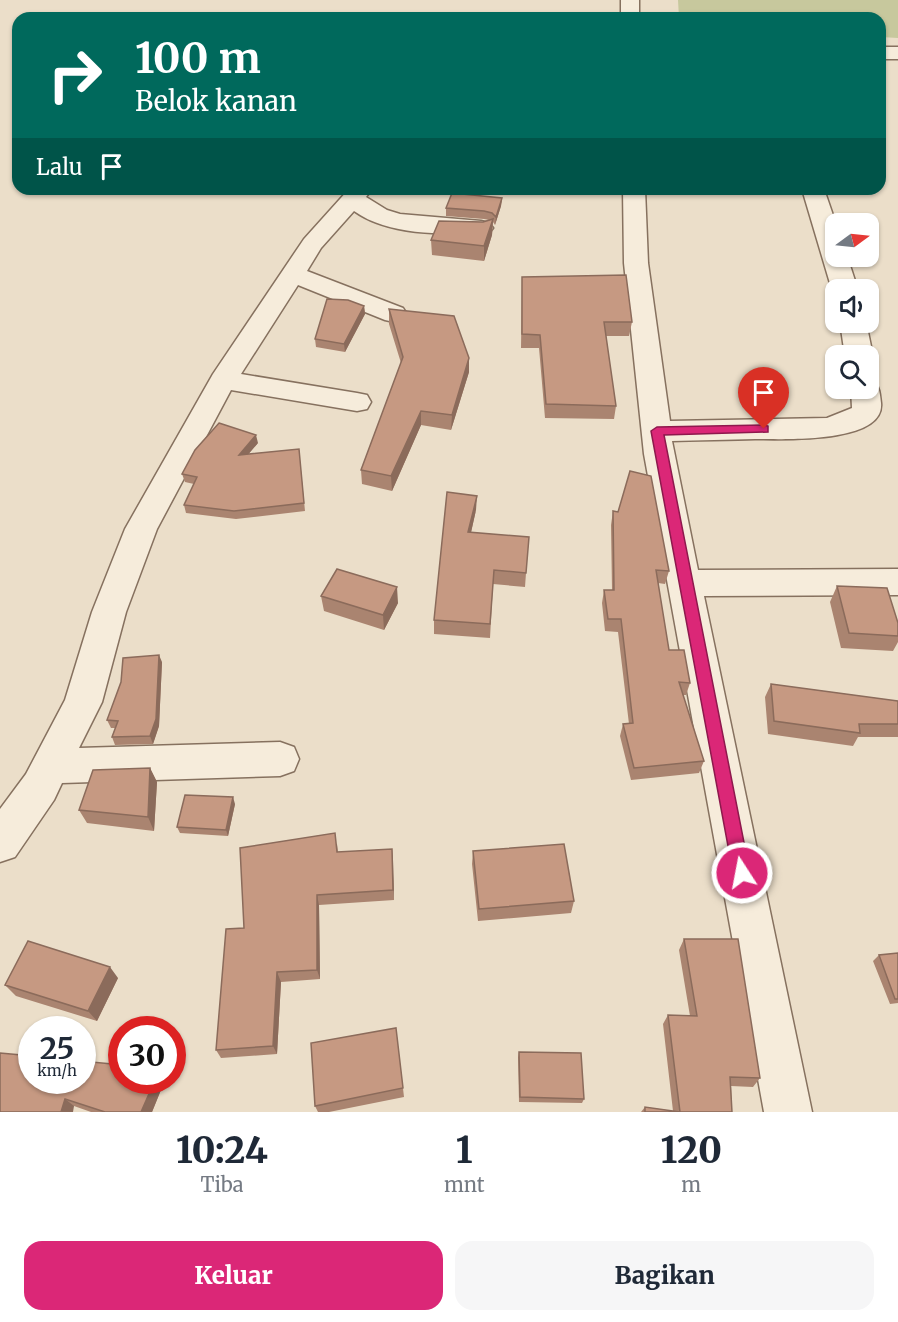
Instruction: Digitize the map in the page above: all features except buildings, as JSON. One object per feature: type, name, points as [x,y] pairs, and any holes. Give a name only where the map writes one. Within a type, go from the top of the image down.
[{"type":"street","points":[[0,843],[40,787],[83,702],[109,612],[141,529],[223,380],[312,244],[354,195]]},
{"type":"street","points":[[357,195],[360,206],[370,212],[400,221],[483,228]]},
{"type":"street","points":[[634,195],[636,263],[657,431],[788,1112]]},
{"type":"street","points":[[815,195],[842,279]]},
{"type":"street","points":[[292,273],[394,314]]},
{"type":"street","points":[[223,380],[357,402]]},
{"type":"street","points":[[657,431],[828,428],[857,419],[867,412],[866,399]]},
{"type":"street","points":[[686,583],[898,582]]},
{"type":"street","points":[[51,766],[280,759]]},
{"type":"green space","points":[[678,0],[898,0],[898,38],[886,37],[886,12],[679,12]]},
{"type":"route","points":[[742,873],[659,454],[657,431],[764,429]]}]
